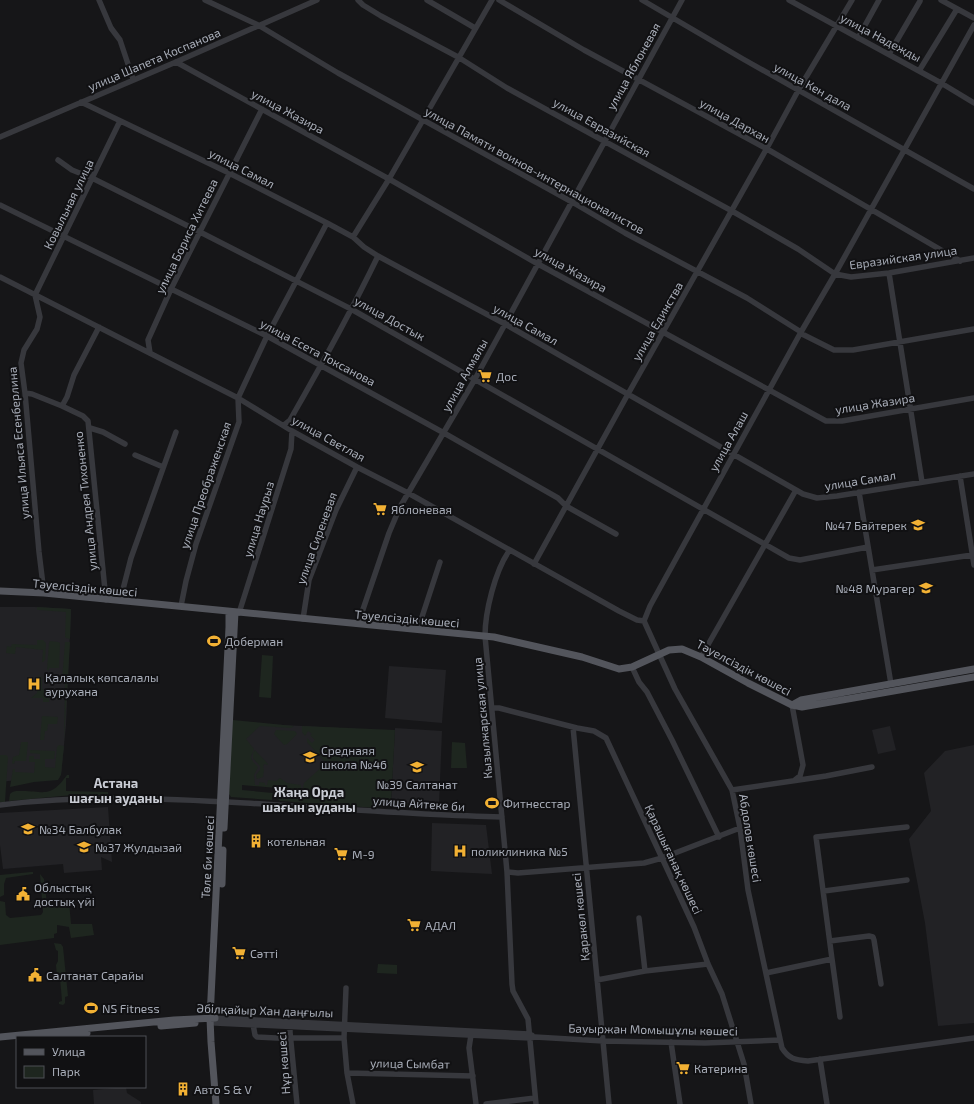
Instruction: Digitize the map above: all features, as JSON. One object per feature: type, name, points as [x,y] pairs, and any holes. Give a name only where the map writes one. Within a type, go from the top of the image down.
[{"type":"main road","name":"Тәуелсіздік көшесі","points":[[0,591],[44,593],[120,602],[181,606],[485,636],[506,639],[582,657],[612,668],[625,669],[659,654],[682,648],[792,705],[802,707],[974,677]]},
{"type":"main road","name":"Төле би көшесі","points":[[216,1104],[210,1042],[213,1021],[229,627],[234,612]]},
{"type":"main road","name":"Тәуелсіздік көшесі","points":[[792,705],[801,700],[974,669]]},
{"type":"main road","name":"Әбілқайыр Хан даңғылы","points":[[0,1037],[174,1020],[213,1021]]},
{"type":"main road","name":"Төле би көшесі","points":[[213,1021],[220,1104]]},
{"type":"main road","name":"Әбілқайыр Хан даңғылы","points":[[56,1036],[213,1021]]},
{"type":"main road","points":[[0,1041],[16,1040]]},
{"type":"street","points":[[99,0],[111,28],[120,40],[134,79]]},
{"type":"street","name":"улица Памяти воинов-интернационалистов","points":[[205,0],[258,26],[338,74],[423,119],[625,233],[747,298],[801,333]]},
{"type":"street","name":"улица Шапета Коспанова","points":[[0,137],[316,0]]},
{"type":"street","name":"улица Евразийская","points":[[358,0],[363,5],[381,16],[458,57],[507,88],[732,211],[798,249],[835,274]]},
{"type":"street","points":[[427,0],[476,28]]},
{"type":"street","points":[[353,237],[389,179],[492,0]]},
{"type":"street","name":"улица Дархан","points":[[499,0],[578,46],[766,149],[960,260]]},
{"type":"street","name":"улица Кен дала","points":[[642,0],[743,59],[974,189]]},
{"type":"street","name":"улица Яблоневая","points":[[604,142],[682,0]]},
{"type":"street","name":"улица Надежды","points":[[789,0],[941,83],[974,103]]},
{"type":"street","name":"улица Единства","points":[[534,564],[732,211],[798,89],[852,0]]},
{"type":"street","points":[[858,38],[879,0]]},
{"type":"street","points":[[941,0],[974,18]]},
{"type":"street","points":[[888,54],[920,1]]},
{"type":"street","points":[[919,71],[956,9]]},
{"type":"street","name":"улица Алаш","points":[[644,621],[650,606],[769,390],[974,25]]},
{"type":"street","name":"улица Жазира","points":[[176,62],[389,179],[538,264],[826,421],[842,421],[974,398]]},
{"type":"street","name":"улица Самал","points":[[81,102],[229,173],[353,237],[364,247],[378,256],[505,324],[803,494],[817,498],[974,474]]},
{"type":"street","name":"улица Бориса Хитеева","points":[[150,353],[148,340],[171,289],[262,109]]},
{"type":"street","name":"Ковыльная улица","points":[[35,295],[120,121]]},
{"type":"street","name":"улица Алмалы","points":[[358,624],[389,533],[408,493],[475,379],[604,142]]},
{"type":"street","name":"улица Достык","points":[[58,160],[72,170],[92,178],[351,309],[704,509],[765,546],[789,558],[800,560],[868,547]]},
{"type":"street","name":"улица Есета Токсанова","points":[[0,205],[267,336],[444,433],[558,498],[566,506],[616,534]]},
{"type":"street","name":"улица Преображенская","points":[[181,606],[196,544],[239,422],[238,398],[267,336],[327,223]]},
{"type":"street","points":[[284,425],[290,420],[321,365],[378,256]]},
{"type":"street","name":"Евразийская улица","points":[[835,274],[851,277],[889,273],[974,258]]},
{"type":"street","points":[[889,273],[922,482]]},
{"type":"street","name":"улица Светлая","points":[[0,277],[238,398],[292,431],[356,467],[408,493],[509,551],[619,611],[637,620],[644,621]]},
{"type":"street","name":"улица Ильяса Есенберлина","points":[[35,295],[40,317],[37,329],[24,350],[21,364],[44,593]]},
{"type":"street","points":[[62,406],[67,397],[74,375],[98,327]]},
{"type":"street","points":[[801,333],[834,350],[853,350],[974,329]]},
{"type":"street","name":"улица Андрея Тихоненко","points":[[25,393],[32,394],[62,406],[83,416],[88,421],[90,428],[106,600]]},
{"type":"street","points":[[90,428],[103,432],[126,444]]},
{"type":"street","name":"улица Наурыз","points":[[234,612],[291,449],[292,431]]},
{"type":"street","points":[[120,602],[131,558],[176,432]]},
{"type":"street","points":[[135,455],[163,467]]},
{"type":"street","name":"улица Сиреневая","points":[[303,619],[309,580],[336,510],[356,467]]},
{"type":"street","points":[[960,476],[974,565]]},
{"type":"street","points":[[701,657],[796,490]]},
{"type":"street","points":[[859,492],[891,684]]},
{"type":"street","name":"Кызылжарская улица","points":[[509,551],[504,558],[492,594],[485,621],[485,636],[507,872],[512,984],[513,991],[528,1019],[531,1036],[536,1101]]},
{"type":"street","points":[[872,570],[972,555]]},
{"type":"street","points":[[418,629],[440,562]]},
{"type":"street","name":"Абдолов көшесі","points":[[644,621],[675,689],[732,790],[740,828],[748,890],[780,1040]]},
{"type":"street","points":[[632,667],[672,740],[719,837]]},
{"type":"street","points":[[792,705],[803,765],[800,776],[794,781]]},
{"type":"street","name":"Қарашығанақ көшесі","points":[[492,708],[499,708],[594,731],[606,738],[694,927],[708,964],[722,994],[744,1064],[750,1104]]},
{"type":"street","name":"Қаракөл көшесі","points":[[573,727],[609,1104]]},
{"type":"street","points":[[732,790],[872,767]]},
{"type":"street","name":"улица Айтеке би","points":[[0,805],[76,798],[223,801],[502,818]]},
{"type":"street","points":[[840,1017],[816,836],[907,827]]},
{"type":"street","points":[[507,872],[518,873],[644,863],[662,858],[740,828]]},
{"type":"street","points":[[824,891],[907,880]]},
{"type":"street","points":[[639,918],[645,971]]},
{"type":"street","points":[[830,941],[869,936],[873,937],[881,984]]},
{"type":"street","points":[[766,973],[832,959]]},
{"type":"street","points":[[597,980],[645,971],[708,964]]},
{"type":"street","points":[[346,988],[344,1038],[347,1073],[353,1104]]},
{"type":"street","name":"Әбілқайыр Хан даңғылы","points":[[213,1021],[293,1024]]},
{"type":"street","name":"Әбілқайыр Хан даңғылы","points":[[213,1021],[253,1024],[345,1024],[531,1036]]},
{"type":"street","points":[[253,1024],[255,1036],[257,1037],[344,1038]]},
{"type":"street","name":"Нұр көшесі","points":[[293,1024],[291,1038],[297,1104]]},
{"type":"street","name":"Әбілқайыр Хан даңғылы","points":[[345,1024],[471,1035],[531,1036]]},
{"type":"street","points":[[471,1035],[470,1048],[472,1076],[476,1104]]},
{"type":"street","name":"Бауыржан Момышұлы көшесі","points":[[531,1036],[603,1041],[705,1043],[780,1040]]},
{"type":"street","points":[[780,1040],[782,1048],[790,1058],[808,1061],[974,1038]]},
{"type":"street","points":[[671,1042],[680,1104]]},
{"type":"street","points":[[820,1059],[827,1104]]},
{"type":"street","name":"улица Сымбат","points":[[347,1073],[472,1076]]},
{"type":"street","points":[[486,1104],[536,1101]]},
{"type":"shaded area","name":"Қалалық көпсалалы аурухана","points":[[0,607],[71,609],[66,725],[61,775],[0,782]]},
{"type":"shaded area","points":[[389,666],[446,670],[442,723],[385,718]]},
{"type":"shaded area","name":"Среднаяя школа №46","points":[[244,723],[379,730],[375,796],[241,784]]},
{"type":"shaded area","points":[[890,726],[896,750],[878,754],[872,730]]},
{"type":"shaded area","name":"№39 Салтанат","points":[[395,728],[442,731],[439,805],[391,803]]},
{"type":"shaded area","points":[[974,745],[974,1023],[938,1026],[925,923],[909,839],[931,811],[924,773],[945,751]]},
{"type":"shaded area","points":[[108,807],[112,862],[101,857],[102,870],[64,873],[63,864],[3,869],[0,845],[0,813]]},
{"type":"shaded area","name":"поликлиника №5","points":[[432,823],[486,825],[492,874],[431,871]]},
{"type":"shaded area","points":[[126,1088],[127,1093],[141,1102],[141,1104],[94,1104],[93,1090]]},
{"type":"green space","points":[[37,607],[71,609],[70,639],[65,637],[66,612],[37,610]]},
{"type":"green space","points":[[37,640],[43,640],[46,643],[45,660],[43,662],[43,650],[16,647],[15,654],[6,653],[7,646],[11,647],[12,644],[37,645]]},
{"type":"green space","points":[[50,641],[60,643],[59,668],[49,668],[49,671],[47,669]]},
{"type":"green space","points":[[65,642],[70,642],[64,742],[65,682],[62,681]]},
{"type":"green space","points":[[262,655],[273,656],[271,698],[259,697]]},
{"type":"green space","points":[[38,676],[42,677],[42,689],[50,692],[49,702],[43,702],[43,698],[31,698],[37,693]]},
{"type":"green space","points":[[42,716],[58,717],[57,724],[48,724],[47,731],[45,731],[44,740],[40,740]]},
{"type":"green space","points":[[233,720],[294,726],[291,728],[260,726],[246,739],[254,749],[251,757],[253,762],[258,767],[254,775],[255,785],[259,785],[259,782],[267,785],[268,780],[276,781],[280,778],[287,783],[301,785],[301,788],[303,788],[304,783],[324,765],[325,762],[307,742],[307,738],[312,743],[315,740],[310,735],[312,734],[308,731],[305,736],[302,732],[302,726],[395,730],[391,803],[426,805],[426,809],[376,808],[280,801],[276,797],[277,788],[242,785],[242,790],[273,793],[272,800],[231,797],[229,794]]},
{"type":"green space","points":[[276,730],[295,731],[297,734],[284,745],[274,734]]},
{"type":"green space","points":[[21,742],[28,742],[26,761],[15,761],[14,764],[12,763],[13,757],[19,755]]},
{"type":"green space","points":[[452,742],[465,743],[467,768],[451,768]]},
{"type":"green space","points":[[59,745],[64,746],[61,775],[58,780],[34,782],[10,787],[13,769],[15,769],[15,772],[34,773],[35,762],[29,762],[29,756],[34,756],[34,759],[40,759],[40,754],[30,753],[30,750],[55,751],[54,759],[45,759],[45,767],[55,768],[57,747]]},
{"type":"green space","points":[[255,750],[268,764],[264,764],[263,777],[257,779],[256,775],[260,770],[260,766],[253,758],[253,753]]},
{"type":"green space","points":[[0,755],[6,755],[8,757],[5,802],[0,802]]},
{"type":"green space","points":[[67,775],[69,775],[69,778],[66,778],[66,791],[108,792],[108,795],[72,795],[9,801],[10,794],[14,791],[50,791],[61,783]]},
{"type":"green space","points":[[33,872],[33,874],[6,878],[4,884],[4,895],[0,897],[0,875]]},
{"type":"green space","points":[[40,874],[44,879],[47,904],[69,902],[71,924],[92,924],[94,935],[71,938],[69,927],[57,925],[57,933],[54,934],[54,938],[0,945],[0,901],[5,902],[6,915],[10,918],[41,915],[43,912]]},
{"type":"green space","points":[[54,943],[61,944],[63,947],[68,996],[65,997],[65,1003],[63,1005],[59,1004],[59,1002],[62,1001],[60,978],[57,976],[56,965],[58,961],[58,951],[56,950]]},
{"type":"green space","points":[[378,964],[397,965],[397,974],[377,973]]},
{"type":"place","name":"Дос","points":[[485,376]]},
{"type":"place","name":"Яблоневая","points":[[380,509]]},
{"type":"place","name":"№47 Байтерек","points":[[918,525]]},
{"type":"place","name":"№48 Мурагер","points":[[926,588]]},
{"type":"place","name":"Доберман","points":[[214,641]]},
{"type":"place","name":"Қалалық көпсалалы аурухана","points":[[34,684]]},
{"type":"place","name":"Среднаяя школа №46","points":[[310,757]]},
{"type":"place","name":"№39 Салтанат","points":[[417,767]]},
{"type":"place","name":"Фитнесстар","points":[[492,803]]},
{"type":"place","name":"№34 Балбулак","points":[[28,829]]},
{"type":"place","name":"котельная","points":[[256,841]]},
{"type":"place","name":"№37 Жулдызай","points":[[84,847]]},
{"type":"place","name":"поликлиника №5","points":[[460,851]]},
{"type":"place","name":"M-9","points":[[341,854]]},
{"type":"place","name":"Облыстық достық үйі","points":[[23,894]]},
{"type":"place","name":"АДАЛ","points":[[414,925]]},
{"type":"place","name":"Cәтті","points":[[239,953]]},
{"type":"place","name":"Салтанат Сарайы","points":[[35,975]]},
{"type":"place","name":"NS Fitness","points":[[91,1008]]},
{"type":"place","name":"Катерина","points":[[683,1068]]},
{"type":"place","name":"Авто S & V","points":[[183,1089]]},
{"type":"district","name":"Астана шағын ауданы","points":[[116,790]]},
{"type":"district","name":"Жаңа Орда шағын ауданы","points":[[309,800]]}]
